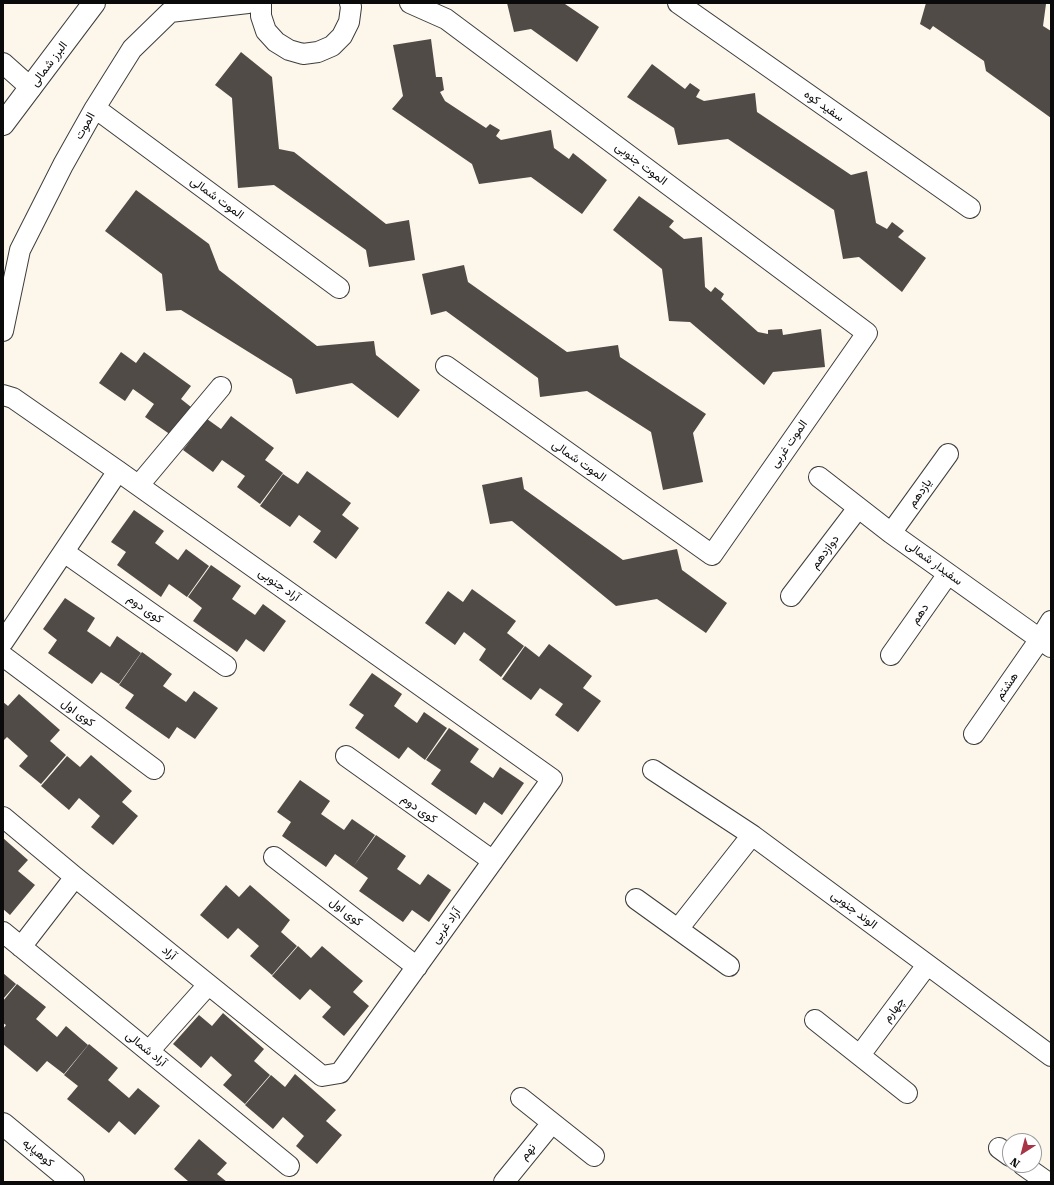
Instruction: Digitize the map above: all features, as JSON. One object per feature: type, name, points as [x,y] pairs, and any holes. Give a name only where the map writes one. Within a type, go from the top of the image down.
[{"type":"street","name":"البرز شمالی","points":[[3,124],[94,3]]},
{"type":"street","name":"الموت","points":[[3,331],[20,250],[63,166],[95,108],[132,49],[170,12],[248,3]]},
{"type":"street","points":[[261,3],[262,16],[266,31],[276,42],[289,50],[303,54],[318,52],[332,46],[342,36],[349,22],[351,7],[350,3]]},
{"type":"street","name":"الموت جنوبی","points":[[410,3],[446,19],[867,333]]},
{"type":"street","name":"سفید کوه","points":[[678,3],[970,208]]},
{"type":"street","points":[[3,64],[31,88]]},
{"type":"street","name":"الموت شمالی","points":[[95,108],[339,288]]},
{"type":"street","name":"الموت غربی","points":[[712,555],[867,333]]},
{"type":"street","name":"الموت شمالی","points":[[446,366],[712,555]]},
{"type":"street","points":[[139,486],[221,387]]},
{"type":"street","name":"آراد جنوبی","points":[[3,395],[13,398],[118,471],[552,779]]},
{"type":"street","name":"یازدهم","points":[[892,533],[948,454]]},
{"type":"street","points":[[3,642],[118,471]]},
{"type":"street","name":"سفیدار شمالی","points":[[819,477],[858,508],[948,574],[1046,643]]},
{"type":"street","name":"دوازدهم","points":[[791,596],[858,508]]},
{"type":"street","name":"کوی دوم","points":[[64,552],[226,666]]},
{"type":"street","name":"دهم","points":[[891,655],[948,574]]},
{"type":"street","points":[[1046,643],[1051,622]]},
{"type":"street","name":"هشتم","points":[[974,734],[1046,643]]},
{"type":"street","name":"کوی اول","points":[[3,656],[154,769]]},
{"type":"street","name":"کوی دوم","points":[[346,756],[493,861]]},
{"type":"street","name":"الوند جنوبی","points":[[653,770],[752,835],[1051,1056]]},
{"type":"street","name":"آراد غربی","points":[[340,1073],[552,779]]},
{"type":"street","name":"آراد","points":[[3,816],[75,877],[322,1076],[340,1073]]},
{"type":"street","points":[[678,929],[752,835]]},
{"type":"street","name":"کوی اول","points":[[274,857],[417,967]]},
{"type":"street","points":[[21,947],[75,877]]},
{"type":"street","points":[[636,899],[729,966]]},
{"type":"street","name":"آراد شمالی","points":[[3,932],[289,1166]]},
{"type":"street","name":"چهارم","points":[[860,1055],[927,965]]},
{"type":"street","points":[[149,1051],[208,985]]},
{"type":"street","points":[[815,1020],[907,1094]]},
{"type":"street","points":[[521,1098],[594,1156]]},
{"type":"street","name":"نهم","points":[[504,1182],[552,1123]]},
{"type":"street","name":"کوهپایه","points":[[3,1124],[73,1182]]},
{"type":"building","points":[[507,3],[565,3],[599,27],[577,62],[531,29],[514,32]]},
{"type":"building","points":[[926,3],[1046,4],[1043,26],[1051,31],[1051,118],[986,71],[984,61],[933,26],[930,30],[920,24]]},
{"type":"building","points":[[431,39],[436,77],[442,77],[444,90],[440,92],[445,101],[486,128],[490,124],[500,130],[496,136],[501,140],[551,130],[554,148],[569,159],[573,153],[607,180],[582,214],[531,177],[479,184],[472,164],[392,109],[403,96],[393,45]]},
{"type":"building","points":[[241,52],[272,77],[279,149],[294,152],[386,224],[409,220],[415,260],[369,267],[366,250],[274,185],[238,188],[232,98],[215,85]]},
{"type":"building","points":[[652,64],[685,89],[690,83],[700,90],[696,97],[704,101],[755,93],[757,112],[851,175],[867,171],[876,223],[887,229],[892,222],[904,231],[898,237],[926,258],[902,292],[859,257],[843,259],[834,210],[728,139],[678,145],[674,128],[627,97]]},
{"type":"building","points":[[136,190],[209,244],[219,270],[317,346],[374,341],[376,355],[420,390],[398,418],[352,383],[296,394],[292,379],[181,310],[166,311],[162,274],[105,231]]},
{"type":"building","points":[[639,196],[674,221],[669,227],[684,239],[702,237],[705,287],[711,292],[715,287],[724,294],[721,299],[758,332],[768,334],[768,330],[782,329],[783,335],[821,329],[825,367],[773,372],[764,385],[690,322],[669,321],[662,269],[613,230]]},
{"type":"building","points":[[464,265],[468,282],[567,352],[618,345],[620,357],[706,414],[693,433],[703,482],[663,490],[651,432],[587,391],[540,397],[538,378],[446,311],[431,315],[422,274]]},
{"type":"building","points":[[121,352],[136,363],[144,352],[191,386],[181,399],[191,407],[171,435],[145,417],[154,404],[133,389],[125,401],[99,383]]},
{"type":"building","points":[[231,416],[274,448],[265,460],[283,473],[260,504],[237,487],[245,476],[222,460],[213,472],[183,450],[207,419],[221,429]]},
{"type":"building","points":[[307,471],[351,503],[342,515],[359,528],[336,559],[313,542],[321,531],[299,515],[290,527],[260,506],[283,474],[298,484]]},
{"type":"building","points":[[522,477],[524,489],[623,560],[677,549],[682,570],[727,603],[706,633],[657,599],[616,606],[512,521],[490,524],[482,485]]},
{"type":"building","points":[[134,510],[164,531],[155,543],[178,560],[186,549],[209,566],[187,597],[169,584],[161,597],[117,565],[126,552],[111,542]]},
{"type":"building","points":[[211,565],[241,586],[232,599],[255,615],[263,604],[286,621],[264,652],[246,639],[237,652],[193,621],[202,608],[188,597]]},
{"type":"building","points":[[472,589],[516,621],[507,633],[524,646],[501,677],[479,660],[486,649],[464,632],[455,645],[425,623],[448,591],[463,602]]},
{"type":"building","points":[[65,598],[95,618],[87,631],[110,647],[117,636],[141,653],[119,684],[101,672],[92,684],[48,653],[57,640],[43,629]]},
{"type":"building","points":[[549,644],[592,676],[583,688],[601,701],[578,732],[555,715],[563,704],[540,688],[531,700],[502,679],[525,646],[539,657]]},
{"type":"building","points":[[142,652],[172,674],[163,686],[186,702],[194,691],[218,708],[195,739],[177,727],[169,739],[125,708],[134,695],[119,685]]},
{"type":"building","points":[[372,673],[402,694],[394,706],[417,723],[424,712],[447,728],[425,760],[408,747],[399,759],[355,728],[364,715],[349,705]]},
{"type":"building","points":[[19,694],[60,730],[50,741],[66,755],[41,784],[19,766],[28,756],[7,737],[3,741],[3,702],[8,706]]},
{"type":"building","points":[[449,728],[479,749],[470,762],[493,778],[500,767],[524,783],[502,815],[484,802],[476,815],[431,784],[441,770],[426,760]]},
{"type":"building","points":[[91,755],[132,791],[122,802],[138,816],[113,845],[91,827],[100,816],[79,798],[69,810],[41,786],[67,756],[80,767]]},
{"type":"building","points":[[300,780],[330,801],[321,814],[344,830],[352,819],[375,835],[353,867],[335,854],[326,867],[282,836],[291,822],[277,812]]},
{"type":"building","points":[[376,835],[406,856],[397,869],[420,885],[428,874],[451,890],[429,922],[412,910],[403,922],[359,891],[368,878],[353,867]]},
{"type":"building","points":[[3,838],[28,860],[18,871],[35,885],[10,915],[3,909]]},
{"type":"building","points":[[226,885],[239,897],[250,885],[290,920],[281,932],[297,946],[272,975],[250,956],[259,946],[238,928],[228,939],[200,915]]},
{"type":"building","points":[[298,946],[311,958],[322,946],[363,981],[353,992],[369,1006],[344,1036],[322,1017],[331,1007],[310,989],[300,1000],[272,976]]},
{"type":"building","points":[[3,973],[16,984],[3,999]]},
{"type":"building","points":[[17,984],[46,1007],[36,1019],[57,1037],[66,1026],[88,1045],[64,1074],[47,1061],[37,1072],[3,1044],[3,1029],[6,1025],[3,1023],[3,1001]]},
{"type":"building","points":[[223,1013],[264,1049],[254,1061],[270,1075],[245,1104],[223,1085],[232,1075],[211,1056],[201,1068],[173,1044],[199,1015],[212,1026]]},
{"type":"building","points":[[89,1044],[118,1068],[108,1080],[129,1098],[138,1088],[160,1106],[135,1135],[119,1121],[109,1133],[67,1099],[78,1086],[64,1075]]},
{"type":"building","points":[[295,1074],[336,1110],[326,1121],[342,1135],[317,1164],[296,1146],[304,1136],[283,1117],[273,1129],[245,1105],[271,1075],[285,1087]]},
{"type":"building","points":[[199,1139],[227,1163],[217,1174],[227,1182],[187,1182],[188,1181],[174,1169]]}]
